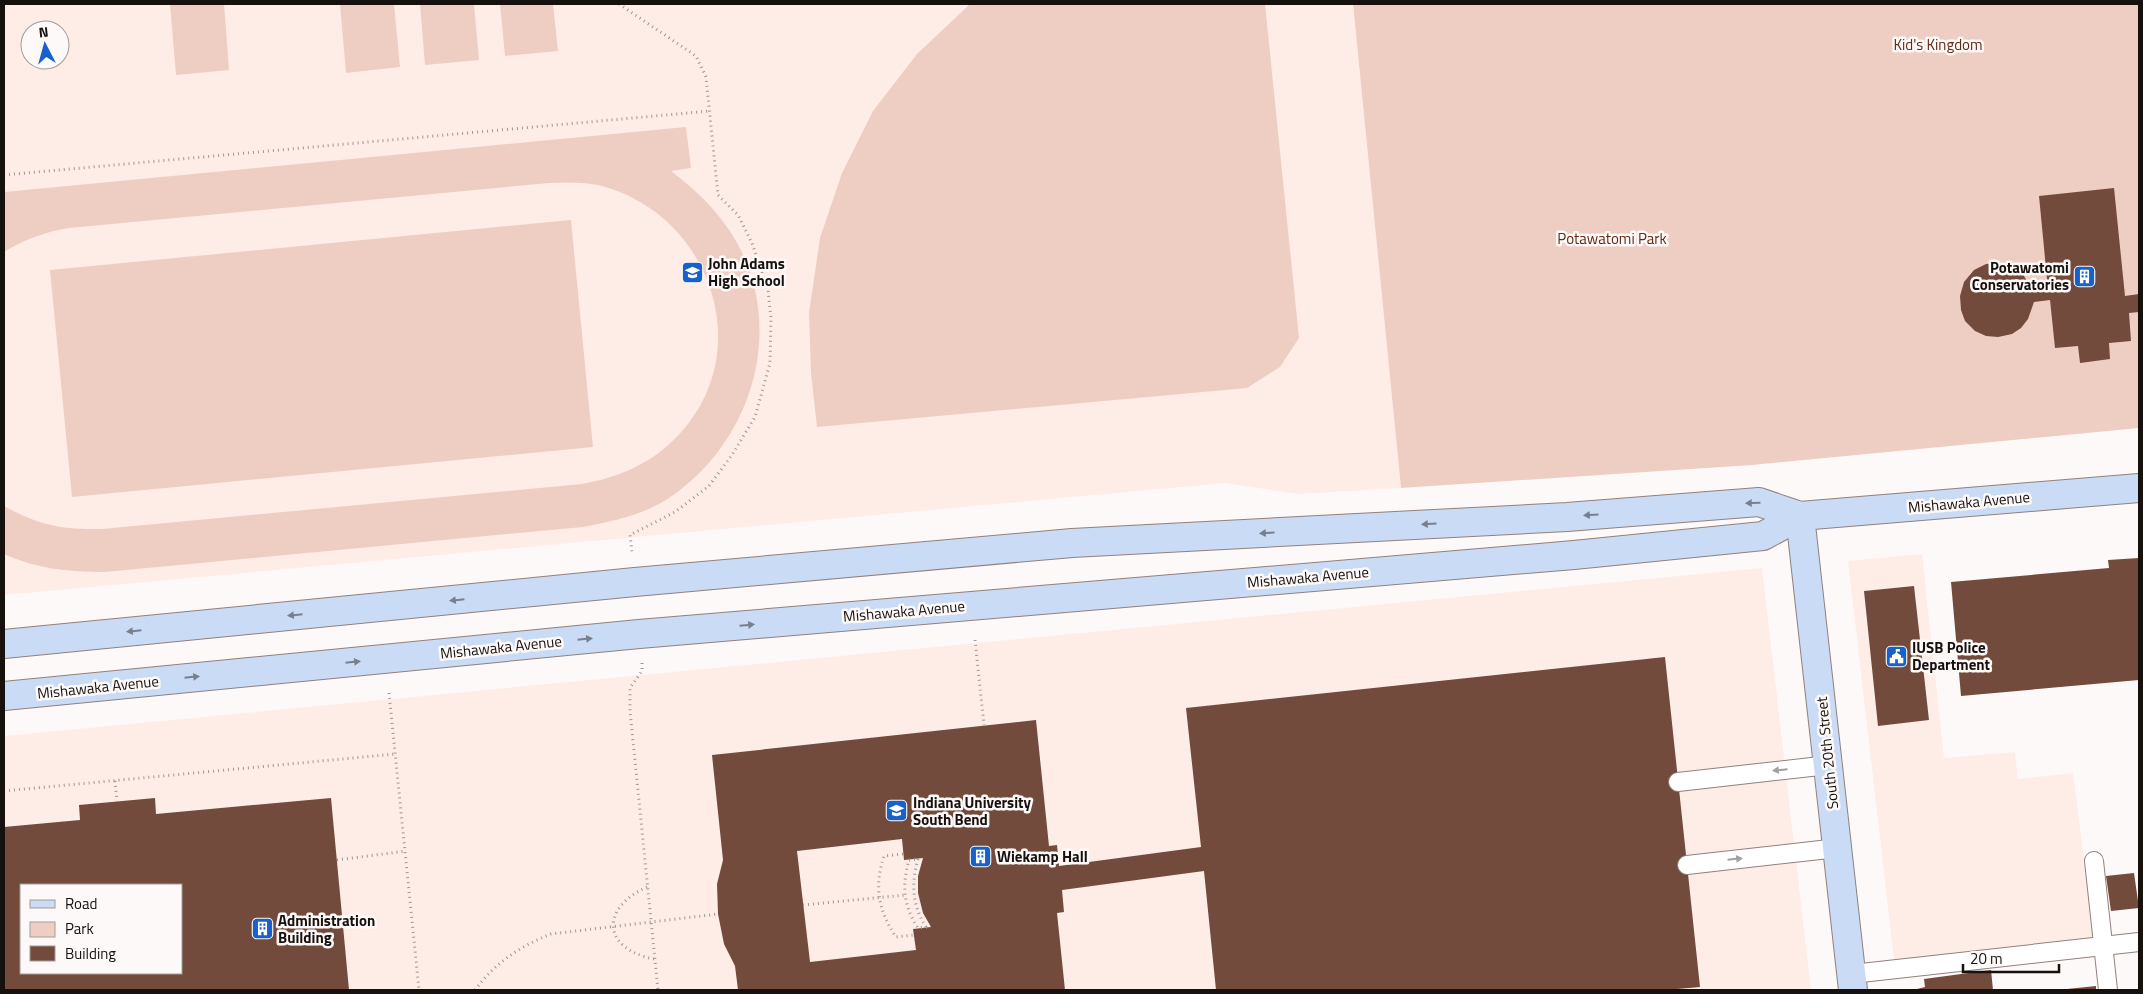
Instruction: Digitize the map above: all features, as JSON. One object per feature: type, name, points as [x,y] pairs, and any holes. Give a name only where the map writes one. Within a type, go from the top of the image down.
[{"type":"main road","name":"Mishawaka Avenue","points":[[4,644],[615,584],[1072,543],[1567,517],[1759,502],[1800,516],[2139,488]]},
{"type":"main road","name":"Mishawaka Avenue","points":[[4,696],[630,635],[1564,556],[1764,536],[1800,516]]},
{"type":"main road","name":"South 20th Street","points":[[1800,516],[1852,982]]},
{"type":"lane","points":[[1678,782],[1829,765]]},
{"type":"lane","points":[[1687,865],[1838,848]]},
{"type":"lane","points":[[2094,861],[2108,990]]},
{"type":"lane","points":[[1852,982],[2139,942]]},
{"type":"path","points":[[619,4],[696,56],[706,77],[718,194],[738,215],[749,236],[768,290],[771,318],[770,363],[755,417],[732,455],[709,486],[674,512],[630,535],[633,558]]},
{"type":"path","points":[[4,175],[710,111]]},
{"type":"path","points":[[975,640],[984,725]]},
{"type":"path","points":[[642,659],[642,671],[630,688],[630,711],[658,990]]},
{"type":"path","points":[[389,693],[419,990]]},
{"type":"path","points":[[4,791],[395,754]]},
{"type":"path","points":[[115,781],[117,801]]},
{"type":"path","points":[[336,860],[406,851]]},
{"type":"path","points":[[904,854],[884,856],[878,878],[878,898],[883,914],[896,936],[914,935]]},
{"type":"path","points":[[918,859],[913,880],[913,894],[917,910],[926,927],[918,928],[909,913],[904,895],[904,879],[908,860],[918,859]]},
{"type":"path","points":[[647,887],[622,902],[614,916],[613,925],[618,939],[631,951],[654,959]]},
{"type":"path","points":[[913,894],[918,893]]},
{"type":"path","points":[[803,905],[904,895]]},
{"type":"path","points":[[469,990],[476,990],[511,953],[530,942],[551,934],[613,925],[718,914]]},
{"type":"shaded area","name":"John Adams High School","points":[[4,4],[1353,4],[1401,488],[1298,494],[1225,483],[4,595]]},
{"type":"shaded area","points":[[1922,554],[1944,758],[2015,752],[2018,779],[2073,773],[2094,937],[1894,960],[1848,561]]},
{"type":"shaded area","name":"Indiana University South Bend","points":[[1762,568],[1811,990],[4,990],[4,736]]},
{"type":"green space","points":[[170,4],[224,4],[229,70],[176,75]]},
{"type":"green space","points":[[340,4],[394,4],[400,67],[346,73]]},
{"type":"green space","points":[[420,4],[474,4],[479,60],[425,65]]},
{"type":"green space","points":[[500,4],[553,4],[558,51],[505,56]]},
{"type":"green space","points":[[970,4],[1265,4],[1299,338],[1280,367],[1247,388],[817,427],[811,373],[809,313],[820,238],[842,173],[873,111],[917,54]]},
{"type":"green space","name":"Potawatomi Park","points":[[1353,4],[2139,4],[2139,428],[1752,465],[1401,488]]},
{"type":"green space","points":[[686,127],[691,168],[671,171],[715,211],[727,227],[746,261],[757,298],[760,335],[755,372],[744,408],[726,441],[702,471],[672,496],[652,508],[630,516],[583,527],[105,572],[53,569],[4,554],[4,506],[28,518],[51,525],[102,529],[582,484],[605,479],[627,471],[657,454],[667,446],[696,412],[713,375],[718,335],[712,296],[697,259],[672,226],[639,201],[598,185],[574,182],[549,183],[69,228],[35,237],[4,252],[4,192]]},
{"type":"green space","points":[[571,220],[593,447],[72,497],[50,270]]},
{"type":"building","name":"Potawatomi Conservatories","points":[[2114,188],[2125,296],[2139,294],[2139,312],[2129,313],[2131,341],[2109,343],[2110,359],[2080,363],[2078,346],[2055,348],[2050,300],[2034,302],[2028,319],[2021,328],[2012,334],[1998,337],[1986,336],[1975,331],[1965,321],[1961,310],[1960,296],[1964,282],[1974,270],[1986,264],[2001,263],[2013,266],[2022,272],[2032,291],[2048,289],[2039,196]]},
{"type":"building","points":[[2139,558],[2139,680],[1961,696],[1951,582],[2109,568],[2108,560]]},
{"type":"building","name":"IUSB Police Department","points":[[1914,586],[1929,720],[1878,726],[1864,591]]},
{"type":"building","points":[[1665,657],[1700,987],[1666,990],[1216,990],[1204,871],[1062,890],[1064,912],[1057,913],[1065,990],[738,990],[735,966],[724,944],[718,914],[717,884],[723,860],[712,755],[1036,720],[1049,846],[1057,845],[1059,866],[1201,847],[1186,708]],"holes":[[[902,839],[904,860],[923,858],[918,876],[918,893],[923,913],[931,927],[913,929],[916,950],[810,962],[797,851]]]},
{"type":"building","name":"Administration Building","points":[[155,798],[156,814],[331,798],[349,990],[4,990],[4,827],[80,820],[79,805]]},
{"type":"building","points":[[2134,873],[2139,908],[2111,911],[2106,876]]},
{"type":"building","points":[[1991,970],[1993,990],[1913,990],[1925,987],[1924,979]]},
{"type":"building","points":[[2096,986],[2096,990],[2067,990],[2067,989]]},
{"type":"place","name":"John Adams High School","points":[[692,272]]},
{"type":"place","name":"Potawatomi Conservatories","points":[[2085,276]]},
{"type":"place","name":"IUSB Police Department","points":[[1896,656]]},
{"type":"place","name":"Indiana University South Bend","points":[[897,811]]},
{"type":"place","name":"Wiekamp Hall","points":[[981,856]]},
{"type":"place","name":"Administration Building","points":[[262,929]]},
{"type":"park label","name":"Kid's Kingdom","points":[[1938,44]]}]
